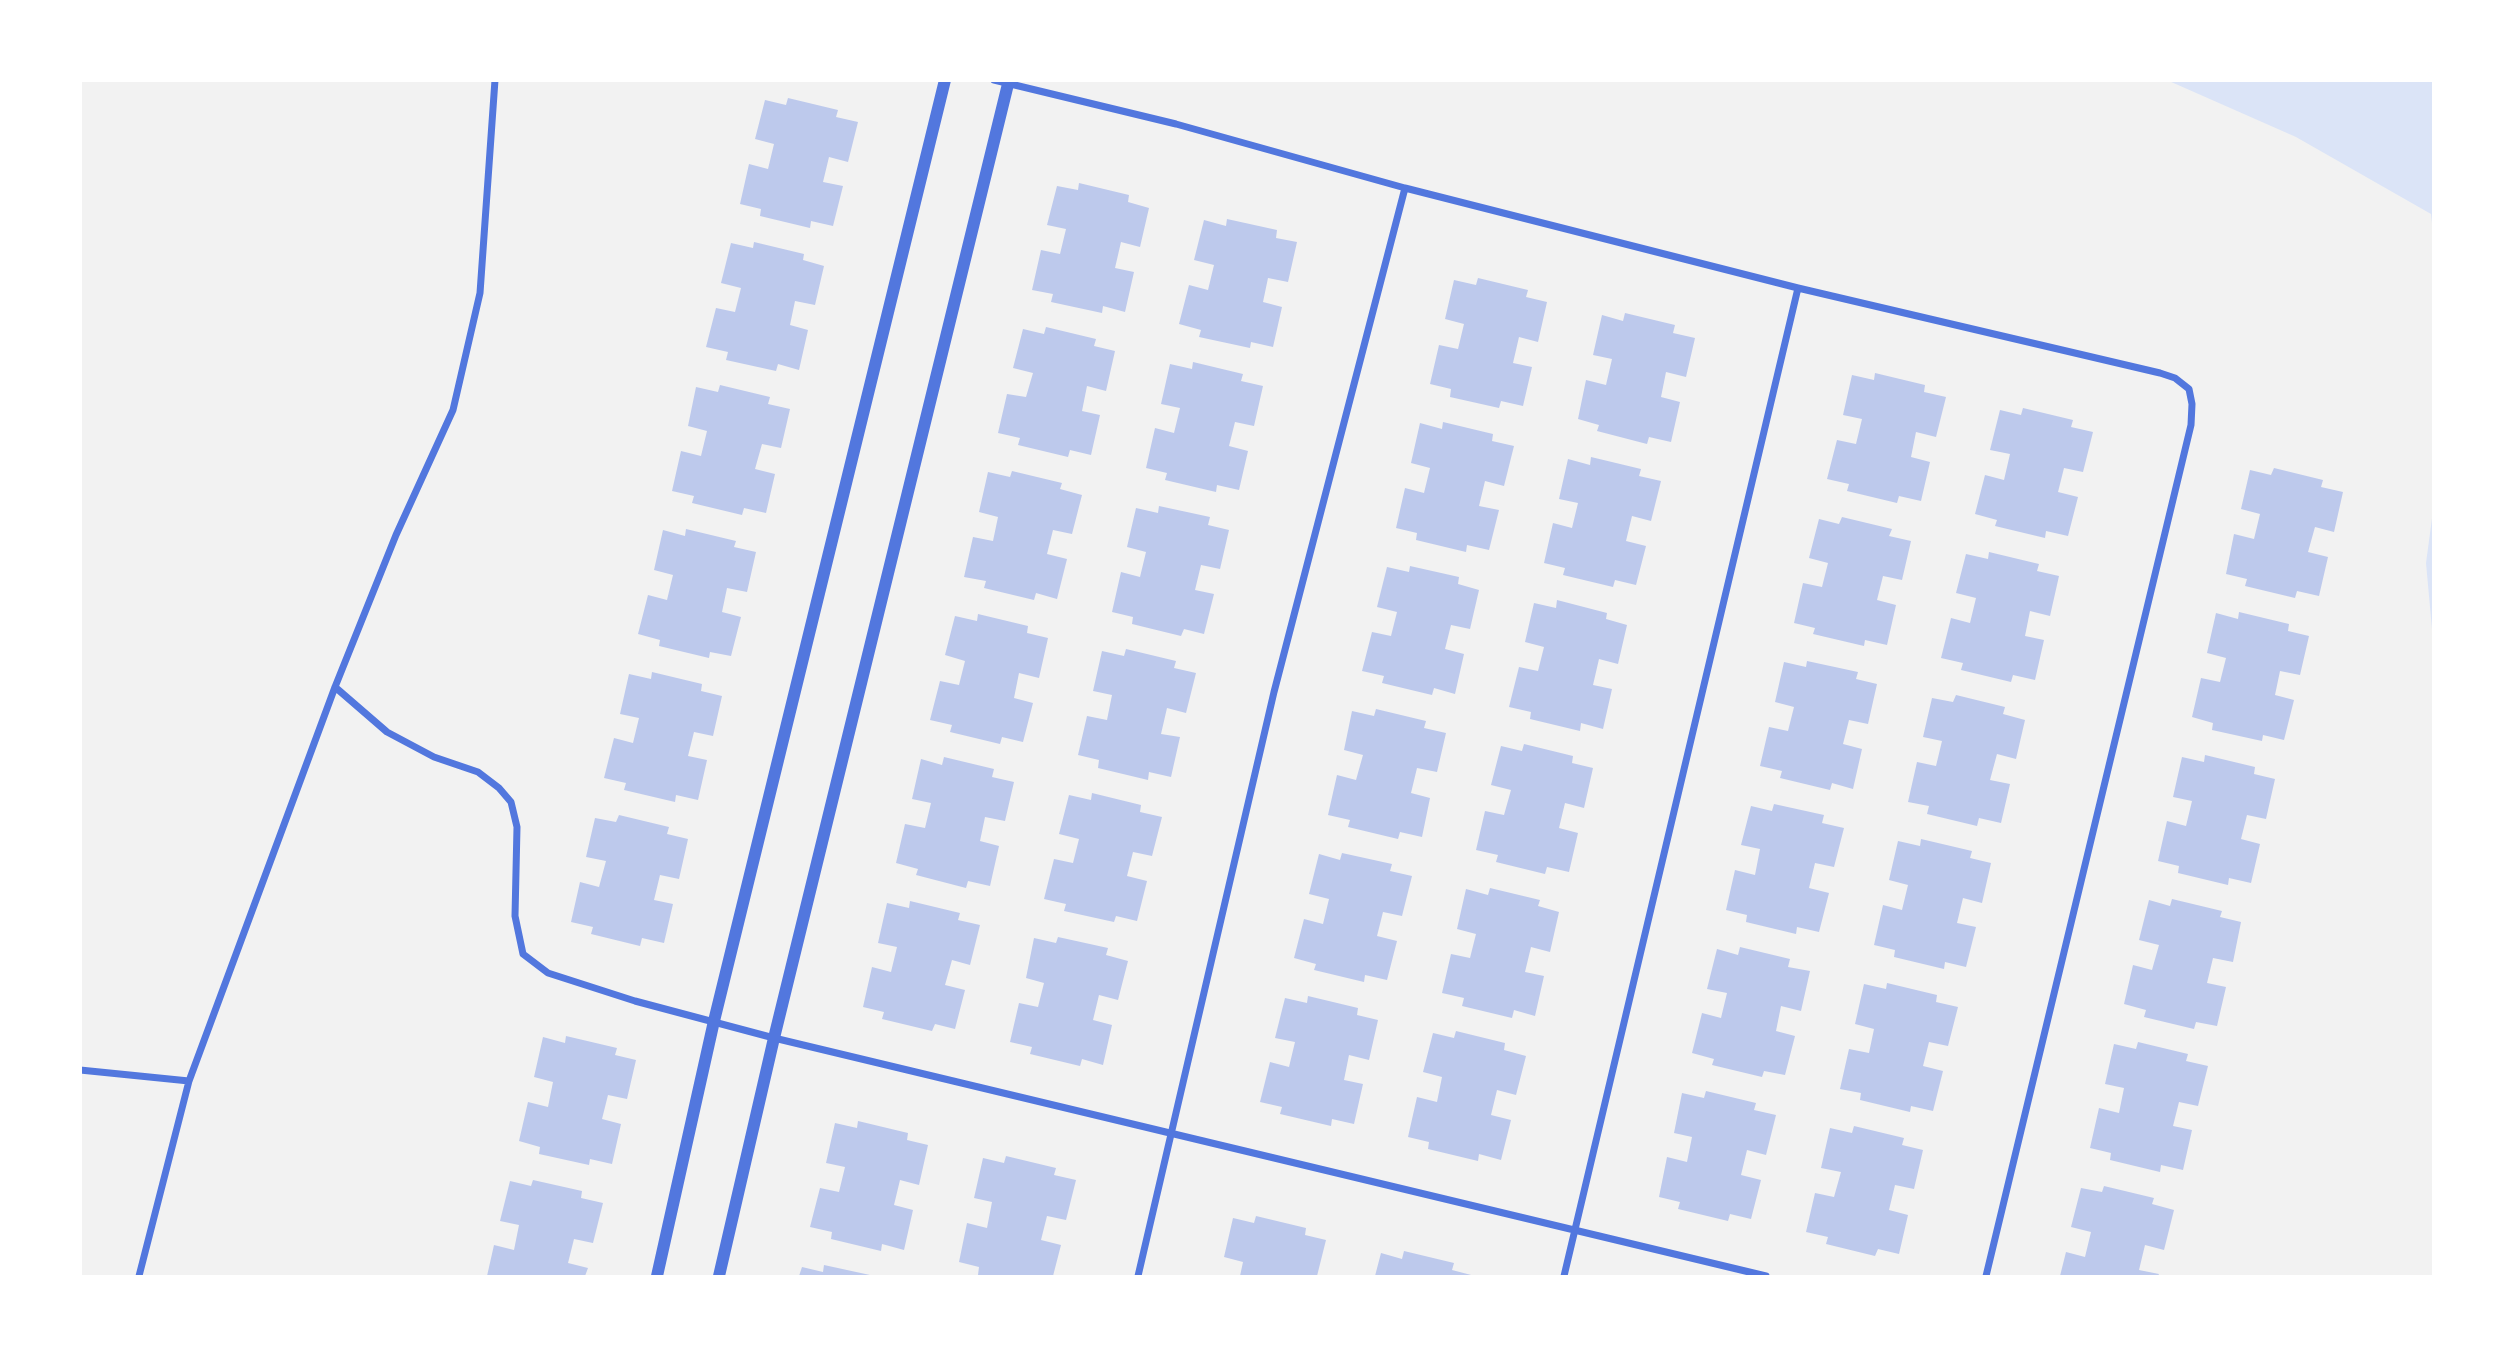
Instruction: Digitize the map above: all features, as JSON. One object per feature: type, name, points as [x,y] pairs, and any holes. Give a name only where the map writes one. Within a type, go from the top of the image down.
[{"type":"street","points":[[139,1276],[188,1081],[335,687],[396,535],[453,410],[481,293],[495,80]]},
{"type":"street","points":[[657,1276],[714,1021],[944,80]]},
{"type":"street","points":[[994,80],[1176,124],[1405,188],[1798,288],[2160,373],[2175,378],[2189,389],[2192,404],[2191,425],[1986,1276]]},
{"type":"street","points":[[719,1276],[774,1038],[1008,82]]},
{"type":"street","points":[[1138,1276],[1274,692],[1405,188]]},
{"type":"street","points":[[1564,1276],[1798,288]]},
{"type":"street","points":[[335,687],[387,732],[434,757],[478,772],[499,788],[511,802],[517,827],[515,916],[523,954],[548,973],[774,1038],[1766,1276]]},
{"type":"street","points":[[80,1070],[188,1081]]},
{"type":"shaded area","points":[[2169,81],[2433,81],[2433,232],[2431,214],[2296,137]]},
{"type":"shaded area","points":[[2433,511],[2433,640],[2426,563]]},
{"type":"building","points":[[788,98],[838,110],[836,117],[858,122],[848,162],[829,157],[823,182],[843,186],[833,226],[811,221],[810,228],[760,216],[761,209],[740,204],[749,164],[768,169],[774,144],[755,139],[765,100],[786,105]]},
{"type":"building","points":[[1079,183],[1129,195],[1128,202],[1149,208],[1140,247],[1121,242],[1115,268],[1134,272],[1125,312],[1103,306],[1102,313],[1051,302],[1053,294],[1032,290],[1041,250],[1060,254],[1066,229],[1047,225],[1057,186],[1078,190]]},
{"type":"building","points":[[1227,219],[1277,230],[1276,238],[1297,242],[1288,282],[1268,278],[1263,302],[1282,307],[1273,347],[1251,342],[1250,348],[1199,337],[1201,330],[1179,324],[1189,285],[1208,290],[1214,265],[1194,260],[1204,220],[1226,226]]},
{"type":"building","points":[[754,242],[804,254],[803,260],[824,266],[815,305],[795,301],[790,325],[808,330],[799,370],[778,364],[776,371],[726,360],[728,352],[706,347],[716,308],[735,312],[741,288],[721,283],[731,243],[753,248]]},
{"type":"building","points":[[1478,278],[1528,290],[1526,297],[1547,302],[1538,342],[1519,337],[1513,363],[1532,367],[1523,406],[1501,401],[1499,408],[1450,397],[1451,389],[1430,384],[1439,345],[1458,349],[1464,324],[1445,319],[1454,280],[1476,285]]},
{"type":"building","points":[[1625,313],[1675,325],[1673,333],[1695,338],[1686,377],[1666,372],[1661,397],[1680,402],[1671,442],[1649,437],[1647,444],[1597,431],[1599,425],[1578,419],[1586,380],[1606,385],[1612,359],[1593,355],[1602,315],[1623,321]]},
{"type":"building","points":[[1046,327],[1096,339],[1094,346],[1115,351],[1106,391],[1087,386],[1082,411],[1100,415],[1091,455],[1070,450],[1068,457],[1018,445],[1020,438],[998,433],[1007,394],[1026,397],[1033,373],[1013,368],[1023,329],[1044,334]]},
{"type":"building","points":[[1193,362],[1243,374],[1241,381],[1263,386],[1254,426],[1235,422],[1229,446],[1248,451],[1239,490],[1217,485],[1216,492],[1165,480],[1167,473],[1146,468],[1155,428],[1174,433],[1180,408],[1161,404],[1170,364],[1192,369]]},
{"type":"building","points":[[1875,373],[1925,385],[1924,392],[1946,397],[1936,437],[1916,432],[1911,457],[1930,462],[1921,501],[1899,496],[1897,503],[1847,491],[1849,484],[1827,479],[1837,440],[1856,444],[1862,419],[1843,415],[1852,375],[1874,380]]},
{"type":"building","points":[[720,385],[770,397],[768,404],[790,409],[781,448],[762,444],[755,469],[775,474],[766,513],[744,508],[742,515],[692,503],[694,496],[672,491],[681,451],[701,456],[707,431],[688,426],[696,387],[718,392]]},
{"type":"building","points":[[2023,408],[2073,420],[2071,427],[2093,432],[2083,472],[2064,468],[2058,492],[2078,497],[2068,536],[2046,531],[2045,538],[1995,526],[1997,520],[1975,514],[1985,475],[2004,480],[2010,454],[1990,450],[2000,410],[2021,415]]},
{"type":"building","points":[[1443,422],[1493,434],[1492,441],[1514,446],[1504,486],[1485,481],[1479,506],[1499,510],[1489,550],[1467,545],[1466,552],[1416,540],[1417,533],[1396,528],[1405,488],[1424,493],[1430,468],[1411,463],[1420,423],[1442,429]]},
{"type":"building","points":[[1591,457],[1641,469],[1639,476],[1661,481],[1651,521],[1632,516],[1626,541],[1646,546],[1636,585],[1615,580],[1613,587],[1563,575],[1565,568],[1544,563],[1553,523],[1572,528],[1578,503],[1559,499],[1568,459],[1590,465]]},
{"type":"building","points":[[2274,468],[2323,480],[2321,487],[2343,492],[2334,532],[2315,527],[2308,552],[2328,557],[2319,596],[2297,591],[2295,598],[2245,586],[2247,579],[2226,574],[2234,534],[2254,539],[2260,514],[2241,509],[2250,470],[2271,475]]},
{"type":"building","points":[[1012,471],[1062,483],[1060,489],[1082,495],[1072,534],[1053,530],[1047,554],[1067,559],[1057,599],[1036,593],[1034,600],[984,588],[986,581],[964,577],[973,537],[993,541],[998,517],[979,512],[988,472],[1010,477]]},
{"type":"building","points":[[1159,506],[1210,517],[1208,525],[1229,530],[1220,569],[1201,565],[1195,590],[1214,594],[1204,634],[1184,629],[1181,636],[1132,624],[1133,617],[1112,612],[1121,572],[1140,577],[1146,552],[1127,547],[1136,508],[1158,513]]},
{"type":"building","points":[[1842,517],[1892,529],[1889,536],[1911,541],[1902,580],[1883,576],[1877,600],[1896,605],[1887,645],[1865,640],[1864,646],[1813,634],[1815,628],[1794,623],[1803,583],[1822,587],[1828,563],[1809,558],[1819,519],[1839,524]]},
{"type":"building","points":[[686,529],[736,541],[734,547],[756,552],[747,592],[727,588],[722,612],[741,617],[731,656],[710,652],[709,658],[659,646],[660,640],[638,634],[648,595],[667,600],[673,575],[654,570],[663,530],[685,536]]},
{"type":"building","points":[[1989,552],[2039,564],[2037,571],[2059,576],[2050,616],[2030,611],[2025,636],[2044,640],[2035,680],[2013,675],[2011,682],[1961,670],[1963,663],[1941,658],[1951,618],[1970,623],[1976,598],[1956,593],[1966,554],[1988,559]]},
{"type":"building","points":[[1410,566],[1459,577],[1458,584],[1479,590],[1470,629],[1451,625],[1445,649],[1464,654],[1455,694],[1434,688],[1432,695],[1382,683],[1384,676],[1362,671],[1372,632],[1391,636],[1397,612],[1377,607],[1387,567],[1409,572]]},
{"type":"building","points":[[1557,600],[1607,613],[1606,619],[1627,625],[1618,664],[1599,659],[1593,685],[1612,689],[1603,729],[1581,723],[1580,731],[1530,719],[1531,712],[1509,707],[1519,667],[1538,671],[1544,647],[1525,642],[1534,603],[1556,608]]},
{"type":"building","points":[[2239,612],[2289,624],[2288,631],[2309,636],[2300,675],[2280,671],[2275,695],[2294,700],[2284,740],[2263,735],[2262,741],[2212,730],[2213,723],[2192,717],[2201,678],[2220,682],[2226,658],[2207,653],[2216,613],[2238,619]]},
{"type":"building","points":[[978,614],[1028,626],[1027,633],[1048,638],[1039,678],[1019,673],[1014,698],[1033,703],[1023,742],[1002,737],[1000,744],[950,732],[952,725],[930,720],[940,681],[959,685],[965,661],[945,655],[955,616],[977,621]]},
{"type":"building","points":[[1126,649],[1176,661],[1174,668],[1196,673],[1186,713],[1167,708],[1161,734],[1180,737],[1171,777],[1149,772],[1148,780],[1098,768],[1099,760],[1078,755],[1087,716],[1107,720],[1112,695],[1093,691],[1102,651],[1124,656]]},
{"type":"building","points":[[1807,661],[1858,672],[1856,679],[1877,684],[1868,724],[1849,720],[1843,744],[1862,749],[1853,789],[1832,783],[1830,790],[1780,778],[1782,771],[1760,766],[1769,727],[1788,731],[1794,707],[1775,702],[1784,662],[1806,667]]},
{"type":"building","points":[[652,672],[702,684],[701,691],[722,696],[713,736],[694,732],[688,756],[707,760],[698,800],[676,795],[675,802],[624,790],[626,783],[604,778],[614,738],[633,743],[639,718],[620,714],[629,674],[651,679]]},
{"type":"building","points":[[1956,695],[2005,707],[2003,714],[2025,720],[2016,759],[1997,754],[1990,780],[2010,784],[2001,823],[1979,818],[1977,826],[1927,814],[1929,806],[1908,802],[1917,762],[1936,766],[1942,741],[1923,737],[1932,698],[1953,702]]},
{"type":"building","points":[[1376,709],[1426,721],[1424,728],[1446,733],[1437,772],[1417,768],[1411,793],[1430,798],[1422,837],[1400,832],[1398,839],[1348,827],[1350,820],[1328,815],[1337,775],[1356,780],[1363,755],[1344,750],[1352,711],[1374,716]]},
{"type":"building","points":[[1524,744],[1573,756],[1572,763],[1593,768],[1584,808],[1565,803],[1559,828],[1578,833],[1569,872],[1547,867],[1545,874],[1496,862],[1498,855],[1476,850],[1485,811],[1504,815],[1511,790],[1491,785],[1501,746],[1522,751]]},
{"type":"building","points":[[2205,755],[2255,767],[2254,774],[2275,779],[2266,819],[2247,815],[2241,839],[2260,844],[2251,883],[2229,878],[2228,885],[2178,873],[2179,866],[2158,861],[2167,821],[2186,826],[2192,801],[2173,797],[2182,757],[2204,762]]},
{"type":"building","points":[[944,757],[994,769],[992,777],[1014,782],[1005,821],[985,817],[980,841],[999,846],[990,886],[968,881],[966,888],[916,875],[918,869],[896,863],[905,824],[925,828],[931,803],[912,799],[921,759],[942,765]]},
{"type":"building","points":[[1092,793],[1141,805],[1140,812],[1162,817],[1152,856],[1133,852],[1127,876],[1147,881],[1137,921],[1116,916],[1114,922],[1064,911],[1066,904],[1044,899],[1054,859],[1073,863],[1079,839],[1059,834],[1069,795],[1091,800]]},
{"type":"building","points":[[1774,804],[1824,815],[1822,823],[1844,828],[1834,867],[1815,863],[1809,888],[1829,893],[1819,932],[1797,927],[1796,934],[1746,922],[1747,915],[1726,910],[1735,870],[1755,875],[1760,849],[1741,845],[1751,806],[1772,811]]},
{"type":"building","points":[[619,815],[669,827],[667,834],[688,839],[679,879],[660,875],[654,900],[673,904],[664,943],[642,938],[640,946],[591,934],[593,927],[571,922],[580,882],[599,887],[606,861],[586,857],[595,818],[616,822]]},
{"type":"building","points":[[1921,839],[1972,851],[1970,858],[1991,863],[1982,903],[1963,898],[1957,923],[1976,927],[1966,967],[1945,962],[1944,969],[1894,957],[1895,950],[1874,945],[1883,905],[1902,910],[1908,885],[1889,880],[1898,841],[1920,846]]},
{"type":"building","points":[[1342,853],[1392,864],[1390,871],[1412,876],[1402,916],[1383,912],[1377,936],[1397,941],[1387,980],[1365,975],[1364,982],[1314,970],[1316,964],[1294,958],[1304,919],[1323,924],[1329,899],[1309,894],[1319,854],[1340,860]]},
{"type":"building","points":[[1490,888],[1540,900],[1538,906],[1559,912],[1550,952],[1531,947],[1525,972],[1544,976],[1535,1016],[1514,1010],[1512,1018],[1462,1006],[1464,998],[1442,993],[1451,954],[1470,958],[1476,934],[1457,929],[1466,889],[1488,895]]},
{"type":"building","points":[[2172,899],[2222,911],[2220,917],[2241,922],[2233,962],[2213,958],[2207,983],[2226,987],[2217,1026],[2196,1022],[2194,1029],[2144,1017],[2146,1010],[2124,1004],[2133,965],[2152,970],[2159,945],[2139,940],[2149,900],[2170,906]]},
{"type":"building","points":[[910,901],[960,913],[958,920],[980,925],[970,965],[952,960],[945,985],[965,990],[955,1029],[935,1024],[932,1031],[882,1019],[884,1012],[863,1007],[872,967],[891,972],[897,947],[878,943],[887,903],[909,908]]},
{"type":"building","points":[[1058,937],[1108,948],[1106,955],[1128,961],[1118,1000],[1099,995],[1093,1020],[1112,1025],[1103,1065],[1082,1059],[1080,1066],[1030,1054],[1032,1047],[1010,1042],[1019,1003],[1038,1007],[1044,983],[1026,978],[1034,938],[1056,943]]},
{"type":"building","points":[[1740,947],[1790,959],[1788,967],[1810,971],[1801,1011],[1781,1006],[1776,1031],[1795,1036],[1785,1075],[1764,1071],[1762,1077],[1712,1065],[1714,1059],[1692,1053],[1702,1013],[1721,1018],[1727,993],[1707,989],[1717,949],[1738,955]]},
{"type":"building","points":[[1887,983],[1937,995],[1936,1002],[1958,1007],[1948,1046],[1929,1042],[1923,1066],[1943,1071],[1933,1111],[1911,1106],[1910,1112],[1860,1100],[1861,1093],[1840,1089],[1849,1049],[1869,1053],[1874,1029],[1855,1024],[1864,984],[1886,989]]},
{"type":"building","points":[[1308,996],[1358,1008],[1357,1015],[1378,1020],[1369,1060],[1349,1055],[1344,1080],[1363,1084],[1354,1124],[1332,1119],[1331,1126],[1280,1114],[1282,1107],[1260,1102],[1270,1062],[1289,1067],[1295,1042],[1275,1038],[1285,998],[1307,1003]]},
{"type":"building","points":[[1456,1031],[1505,1043],[1504,1050],[1526,1056],[1516,1095],[1497,1090],[1491,1115],[1511,1120],[1501,1160],[1479,1154],[1478,1161],[1428,1149],[1429,1142],[1408,1137],[1417,1097],[1437,1102],[1442,1077],[1423,1072],[1433,1033],[1454,1038]]},
{"type":"building","points":[[566,1036],[617,1048],[615,1055],[636,1060],[627,1099],[608,1095],[602,1119],[621,1124],[612,1164],[590,1159],[589,1165],[539,1154],[540,1147],[519,1141],[528,1102],[548,1107],[553,1082],[534,1077],[543,1037],[565,1043]]},
{"type":"building","points":[[2138,1042],[2188,1054],[2186,1061],[2208,1066],[2198,1106],[2179,1102],[2173,1126],[2192,1130],[2183,1170],[2161,1165],[2160,1172],[2110,1160],[2111,1153],[2090,1148],[2099,1108],[2119,1113],[2124,1088],[2105,1084],[2114,1044],[2136,1049]]},
{"type":"building","points":[[1706,1091],[1756,1103],[1754,1110],[1776,1115],[1766,1155],[1747,1150],[1741,1175],[1761,1180],[1751,1219],[1730,1214],[1728,1221],[1678,1209],[1680,1202],[1659,1197],[1667,1157],[1687,1162],[1692,1137],[1674,1133],[1682,1093],[1704,1098]]},
{"type":"building","points":[[858,1121],[908,1133],[907,1140],[928,1145],[919,1185],[900,1180],[894,1205],[913,1210],[904,1250],[882,1244],[881,1251],[831,1239],[832,1232],[810,1227],[820,1188],[839,1192],[845,1167],[826,1163],[835,1123],[857,1128]]},
{"type":"building","points":[[1854,1126],[1904,1138],[1902,1145],[1923,1150],[1914,1189],[1895,1185],[1889,1210],[1908,1215],[1899,1254],[1878,1249],[1875,1256],[1826,1244],[1828,1237],[1806,1232],[1815,1193],[1834,1197],[1841,1172],[1821,1168],[1830,1128],[1852,1133]]},
{"type":"building","points":[[1006,1156],[1056,1168],[1054,1175],[1076,1180],[1066,1220],[1047,1216],[1041,1240],[1061,1245],[1053,1276],[978,1275],[979,1267],[959,1262],[967,1223],[987,1228],[992,1202],[974,1198],[983,1158],[1004,1163]]},
{"type":"building","points":[[533,1180],[582,1191],[581,1198],[603,1203],[593,1243],[574,1239],[568,1263],[588,1268],[585,1276],[487,1276],[494,1245],[514,1250],[519,1225],[500,1221],[510,1181],[531,1186]]},
{"type":"building","points":[[2104,1186],[2154,1198],[2152,1204],[2174,1210],[2164,1250],[2145,1245],[2139,1270],[2159,1274],[2158,1276],[2060,1276],[2066,1252],[2085,1257],[2091,1232],[2071,1227],[2081,1188],[2102,1192]]},
{"type":"building","points":[[1256,1216],[1306,1228],[1305,1235],[1326,1240],[1317,1276],[1240,1276],[1243,1262],[1224,1257],[1233,1218],[1254,1223]]},
{"type":"building","points":[[1404,1251],[1454,1263],[1452,1270],[1475,1276],[1375,1276],[1381,1253],[1402,1259]]},
{"type":"building","points":[[824,1265],[870,1276],[799,1276],[802,1267],[823,1272]]}]
